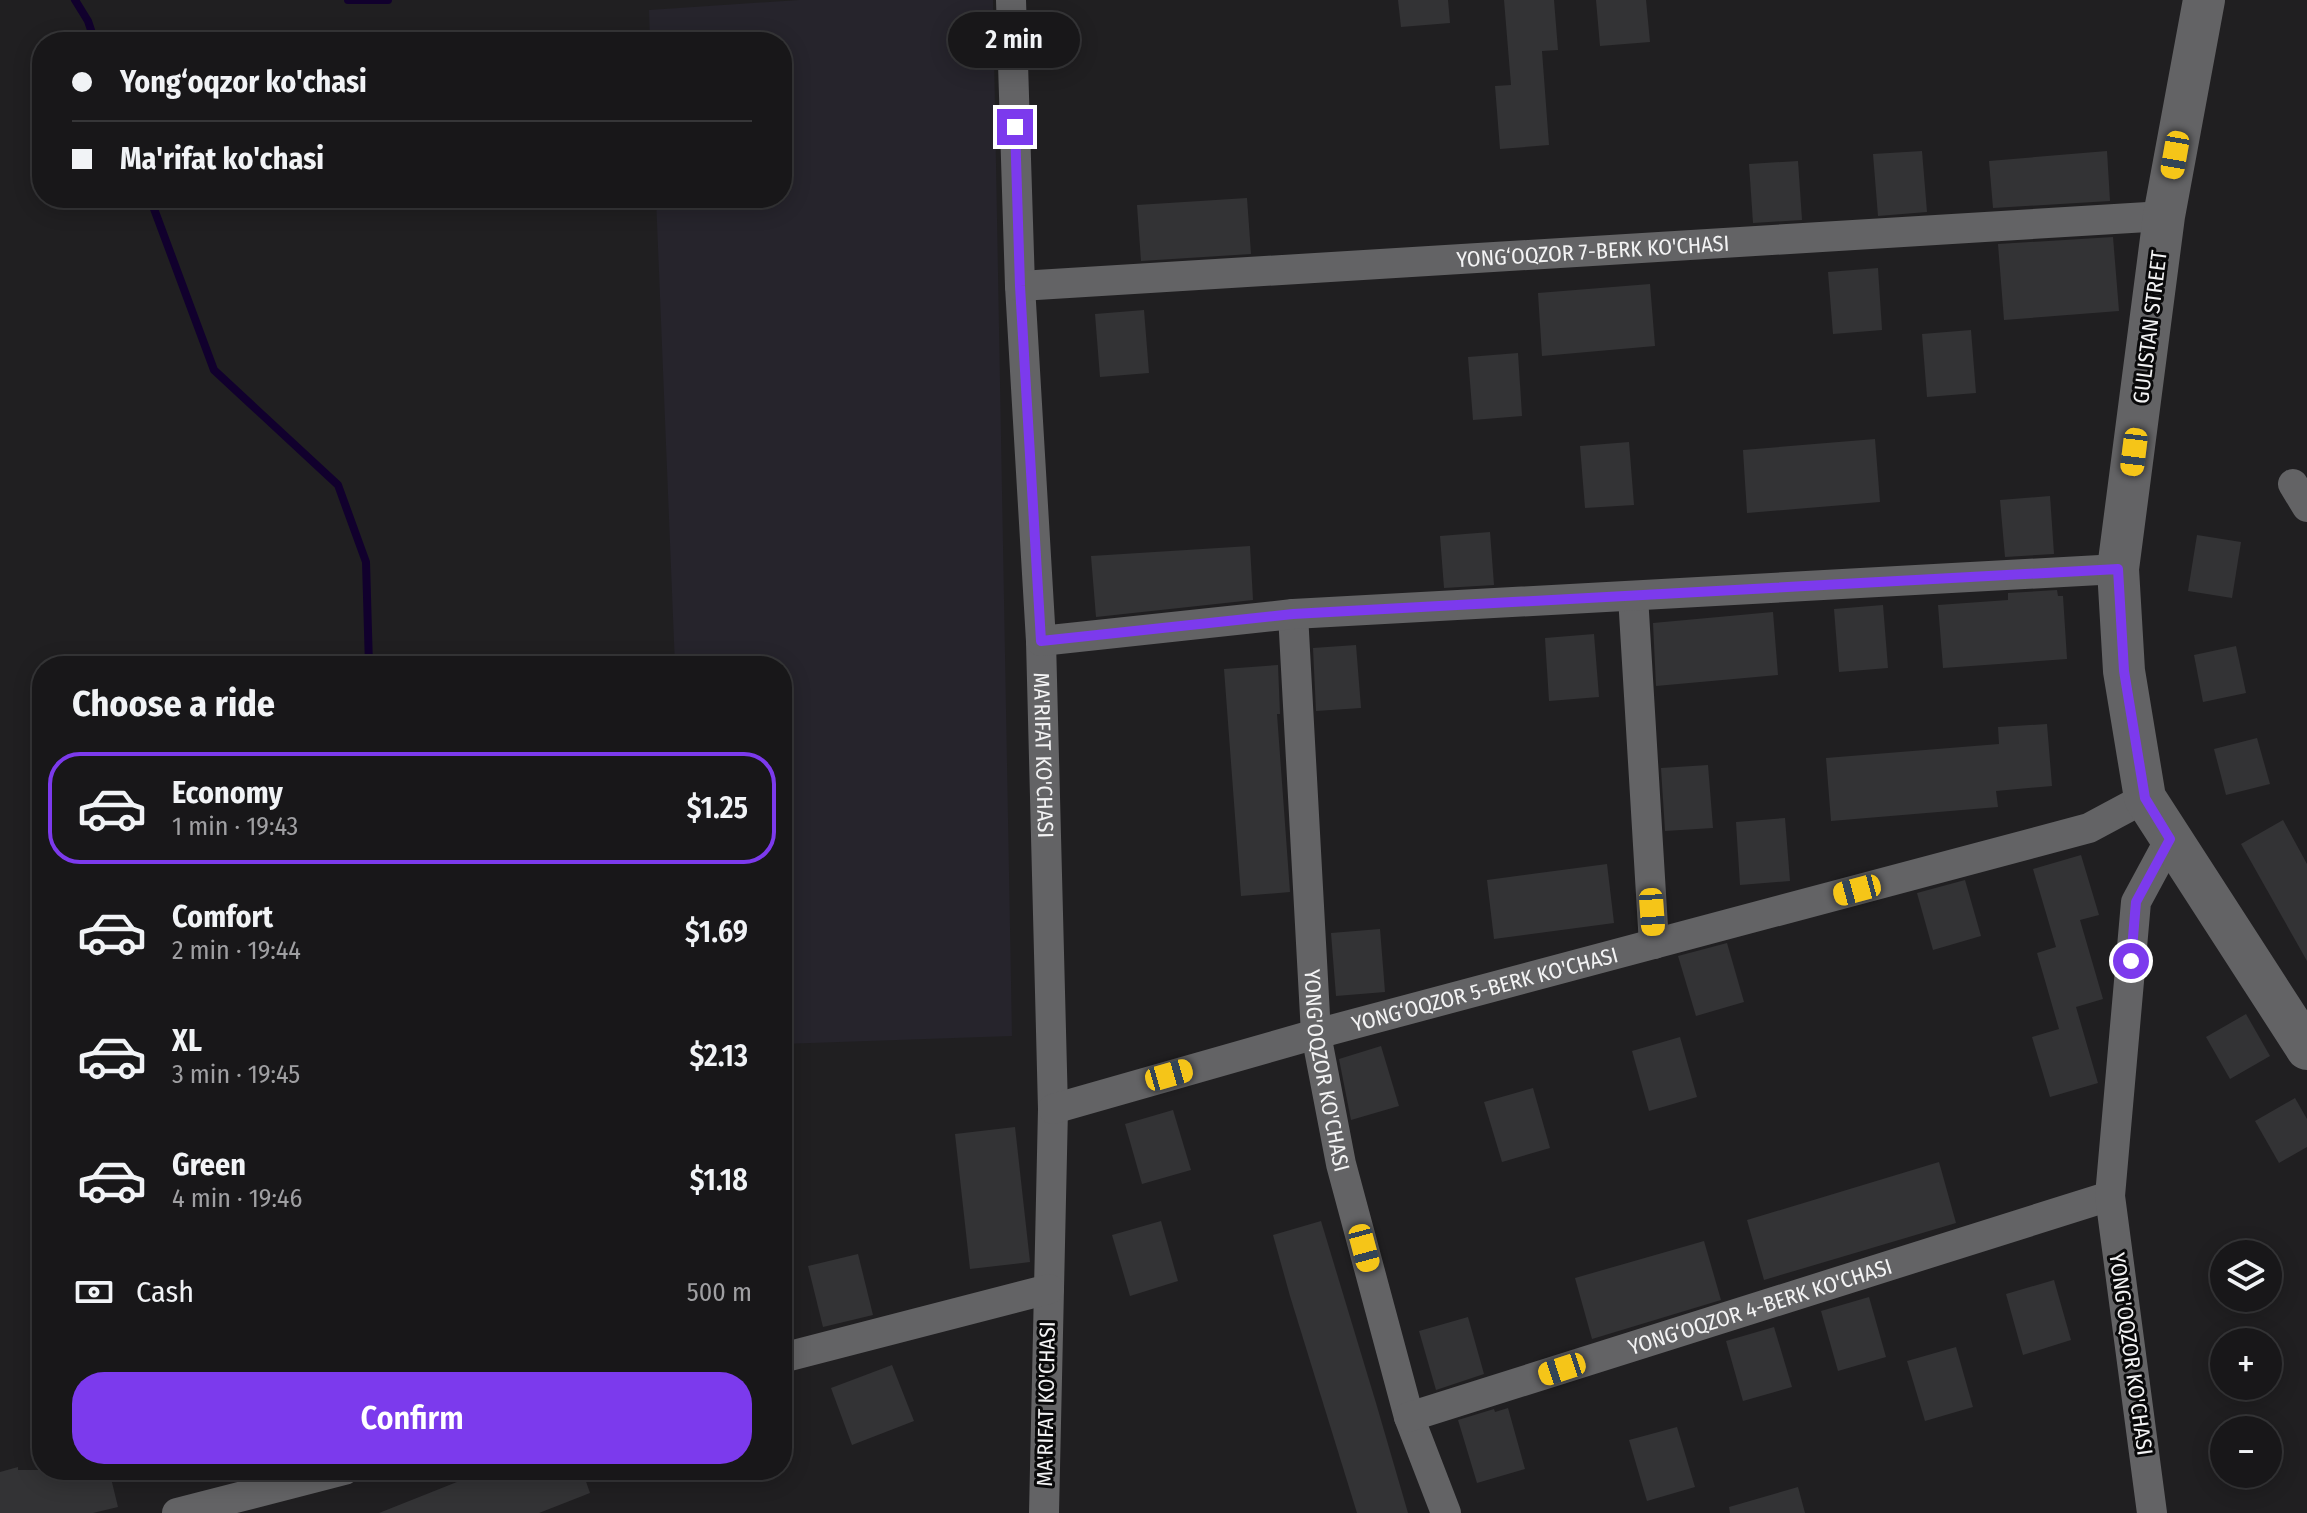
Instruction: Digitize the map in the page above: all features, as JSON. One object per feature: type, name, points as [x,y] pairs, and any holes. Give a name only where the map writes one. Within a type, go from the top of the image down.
[{"type":"main road","name":"GULISTAN STREET","points":[[2204,0],[2164,216],[2118,569],[2124,671],[2145,798],[2307,1049]]},
{"type":"street","name":"MA'RIFAT KO'CHASI","points":[[1011,0],[1020,286],[1041,641],[1053,1109],[1044,1513]]},
{"type":"street","name":"YONG‘OQZOR 7-BERK KO'CHASI","points":[[1020,286],[2164,216]]},
{"type":"street","points":[[1041,641],[1293,614],[2118,569]]},
{"type":"street","points":[[1633,596],[1654,944]]},
{"type":"street","name":"YONG'OQZOR KO'CHASI","points":[[1293,614],[1316,1034],[1341,1164],[1409,1417],[1446,1513]]},
{"type":"street","name":"YONG‘OQZOR 5-BERK KO'CHASI","points":[[1053,1109],[1316,1034],[2089,828],[2145,798]]},
{"type":"street","name":"YONG'OQZOR KO'CHASI","points":[[2152,1513],[2110,1196],[2136,902],[2170,839]]},
{"type":"street","name":"YONG‘OQZOR 4-BERK KO'CHASI","points":[[1409,1417],[2110,1196]]},
{"type":"street","points":[[792,1355],[1049,1289]]},
{"type":"street","points":[[177,1513],[305,1480]]},
{"type":"shaded area","points":[[799,0],[993,0],[1012,1036],[792,1044],[792,656],[675,656],[656,208],[792,208],[792,32],[650,32],[649,10]]},
{"type":"building","points":[[1398,0],[1448,0],[1450,23],[1401,27]]},
{"type":"building","points":[[1504,0],[1554,0],[1558,50],[1542,51],[1549,145],[1500,149],[1495,86],[1511,85]]},
{"type":"building","points":[[1596,0],[1646,0],[1650,42],[1600,46]]},
{"type":"building","points":[[1922,151],[1927,212],[1878,216],[1873,154]]},
{"type":"building","points":[[2107,151],[2110,201],[1993,208],[1989,161]]},
{"type":"building","points":[[1798,161],[1802,220],[1753,223],[1749,164]]},
{"type":"building","points":[[1247,198],[1251,254],[1141,261],[1137,205]]},
{"type":"building","points":[[2113,237],[2119,311],[2004,320],[1998,244]]},
{"type":"building","points":[[1878,268],[1882,330],[1833,334],[1828,272]]},
{"type":"building","points":[[1650,284],[1655,346],[1542,356],[1538,293]]},
{"type":"building","points":[[1144,310],[1149,373],[1100,377],[1095,314]]},
{"type":"building","points":[[1971,330],[1976,393],[1927,397],[1922,334]]},
{"type":"building","points":[[1518,353],[1522,416],[1473,420],[1468,357]]},
{"type":"building","points":[[1875,439],[1880,502],[1747,513],[1743,450]]},
{"type":"building","points":[[1629,442],[1634,505],[1585,508],[1580,446]]},
{"type":"building","points":[[2050,496],[2054,554],[2005,557],[2000,500]]},
{"type":"building","points":[[1490,532],[1494,585],[1444,588],[1440,536]]},
{"type":"building","points":[[2197,535],[2241,542],[2232,598],[2188,591]]},
{"type":"building","points":[[1250,546],[1253,600],[1096,617],[1091,556]]},
{"type":"building","points":[[2057,590],[2058,596],[2063,596],[2067,659],[1943,668],[1938,605],[2008,600],[2008,593]]},
{"type":"building","points":[[1883,605],[1888,668],[1839,672],[1834,609]]},
{"type":"building","points":[[1773,612],[1778,675],[1656,686],[1653,623]]},
{"type":"building","points":[[1594,634],[1599,697],[1549,701],[1545,638]]},
{"type":"building","points":[[1356,645],[1361,708],[1316,711],[1313,648]]},
{"type":"building","points":[[2236,646],[2246,693],[2203,702],[2194,655]]},
{"type":"building","points":[[1278,665],[1280,714],[1277,714],[1290,892],[1241,896],[1224,669]]},
{"type":"building","points":[[2047,724],[2052,786],[1996,791],[1998,807],[1831,821],[1826,758],[1999,744],[1998,727]]},
{"type":"building","points":[[2257,738],[2270,784],[2226,795],[2214,749]]},
{"type":"building","points":[[1708,765],[1713,828],[1665,831],[1661,768]]},
{"type":"building","points":[[1785,818],[1790,881],[1740,885],[1736,822]]},
{"type":"building","points":[[2283,820],[2307,864],[2307,961],[2241,844]]},
{"type":"building","points":[[2081,855],[2099,915],[2080,920],[2103,999],[2076,1007],[2098,1083],[2050,1097],[2032,1037],[2059,1029],[2037,953],[2056,947],[2033,869]]},
{"type":"building","points":[[1607,864],[1614,923],[1494,939],[1487,880]]},
{"type":"building","points":[[1965,880],[1981,936],[1933,950],[1917,893]]},
{"type":"building","points":[[1380,929],[1385,992],[1336,996],[1331,933]]},
{"type":"building","points":[[1727,943],[1744,1002],[1696,1016],[1678,956]]},
{"type":"building","points":[[2246,1014],[2270,1056],[2230,1079],[2206,1037]]},
{"type":"building","points":[[1680,1037],[1697,1097],[1649,1111],[1632,1051]]},
{"type":"building","points":[[1381,1046],[1399,1106],[1351,1120],[1339,1059]]},
{"type":"building","points":[[1533,1088],[1550,1148],[1502,1162],[1484,1102]]},
{"type":"building","points":[[2295,1098],[2307,1119],[2307,1147],[2279,1163],[2255,1121]]},
{"type":"building","points":[[1173,1110],[1191,1170],[1142,1184],[1125,1124]]},
{"type":"building","points":[[1015,1127],[1030,1262],[970,1269],[955,1134]]},
{"type":"building","points":[[1939,1162],[1956,1223],[1764,1280],[1747,1220]]},
{"type":"building","points":[[1161,1221],[1178,1281],[1130,1296],[1112,1235]]},
{"type":"building","points":[[1321,1221],[1408,1513],[1357,1513],[1290,1296],[1273,1235]]},
{"type":"building","points":[[1704,1241],[1721,1300],[1592,1339],[1575,1278]]},
{"type":"building","points":[[858,1254],[873,1315],[823,1327],[808,1266]]},
{"type":"building","points":[[2054,1280],[2071,1340],[2023,1355],[2006,1294]]},
{"type":"building","points":[[1869,1297],[1886,1357],[1838,1371],[1821,1311]]},
{"type":"building","points":[[1468,1317],[1484,1374],[1436,1390],[1419,1331]]},
{"type":"building","points":[[1774,1327],[1792,1387],[1743,1401],[1726,1341]]},
{"type":"building","points":[[1956,1347],[1973,1407],[1925,1421],[1907,1361]]},
{"type":"building","points":[[892,1365],[914,1421],[852,1445],[831,1388]]},
{"type":"building","points":[[1508,1408],[1525,1469],[1477,1483],[1458,1420]]},
{"type":"building","points":[[1677,1427],[1695,1487],[1647,1501],[1629,1440]]},
{"type":"building","points":[[18,1467],[18,1470],[32,1470],[32,1480],[111,1480],[118,1507],[93,1513],[0,1513],[0,1472]]},
{"type":"building","points":[[462,1480],[585,1480],[590,1493],[539,1513],[379,1513]]},
{"type":"building","points":[[1798,1487],[1805,1513],[1730,1513],[1729,1507]]},
{"type":"waterway","points":[[75,0],[92,32]]},
{"type":"waterway","points":[[348,0],[388,0]]},
{"type":"waterway","points":[[154,208],[214,370],[338,485],[366,562],[369,656]]},
{"type":"route","points":[[1015,127],[1020,286],[1041,641],[1293,614],[2118,569],[2124,671],[2145,798],[2170,839],[2136,902],[2131,961]]}]
